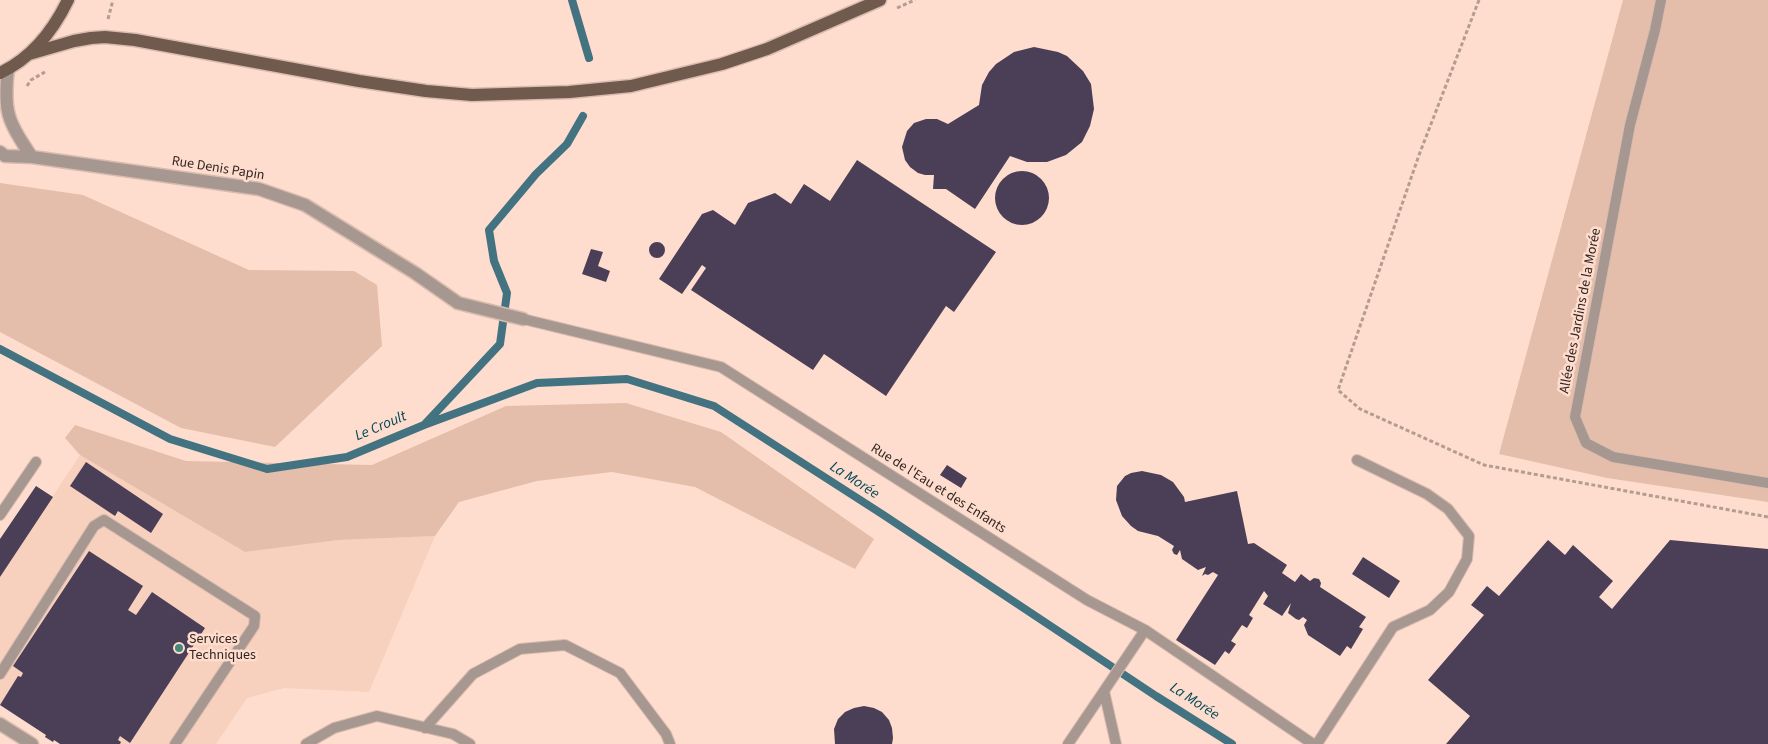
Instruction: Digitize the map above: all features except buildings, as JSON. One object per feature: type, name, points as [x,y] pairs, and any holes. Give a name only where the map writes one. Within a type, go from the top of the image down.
[{"type":"main road","points":[[4,71],[29,54],[51,30],[68,0]]},
{"type":"main road","points":[[29,54],[74,41],[105,37],[135,40],[359,81],[426,91],[472,96],[568,92],[631,86],[722,64],[767,49],[880,0]]},
{"type":"street","points":[[4,71],[6,109],[15,134],[32,157]]},
{"type":"street","name":"Rue Denis Papin","points":[[0,152],[4,156],[32,157],[259,189],[305,204],[415,273],[458,303],[522,319]]},
{"type":"street","points":[[0,724],[32,744]]},
{"type":"lane","name":"Allée des Jardins de la Morée","points":[[1661,0],[1630,125],[1575,418],[1586,442],[1613,457],[1768,483]]},
{"type":"lane","name":"Rue de l'Eau et des Enfants","points":[[522,319],[720,367],[1087,600],[1145,630],[1313,744]]},
{"type":"lane","points":[[1317,744],[1393,627],[1430,610],[1449,592],[1468,559],[1469,536],[1448,509],[1427,494],[1357,460]]},
{"type":"lane","points":[[0,516],[36,462]]},
{"type":"lane","points":[[0,674],[94,526],[104,520],[255,616],[254,626],[175,744]]},
{"type":"lane","points":[[1068,744],[1145,630]]},
{"type":"lane","points":[[425,728],[473,674],[520,650],[565,645],[620,673],[666,734],[670,744]]},
{"type":"lane","points":[[1104,691],[1116,744]]},
{"type":"lane","points":[[306,744],[334,728],[377,716],[453,734],[470,744]]},
{"type":"path","points":[[1479,0],[1419,155],[1338,390],[1360,409],[1484,466],[1768,517]]},
{"type":"path","points":[[26,87],[31,80],[50,68]]},
{"type":"shaded area","points":[[1623,0],[1768,0],[1768,502],[1607,478],[1499,454]]},
{"type":"shaded area","points":[[0,183],[83,195],[249,270],[354,271],[377,285],[382,346],[275,447],[181,428],[0,332]]},
{"type":"shaded area","points":[[626,403],[721,432],[874,539],[855,569],[695,487],[612,472],[537,481],[459,502],[435,536],[338,540],[245,552],[80,455],[65,438],[75,425],[186,461],[372,465],[506,406]]},
{"type":"shaded area","points":[[80,455],[245,552],[338,540],[435,536],[369,692],[284,688],[247,698],[216,744],[61,744],[0,705],[0,576]]},
{"type":"waterway","name":"Le Croult","points":[[572,0],[589,58]]},
{"type":"waterway","name":"Le Croult","points":[[0,349],[170,439],[267,469],[347,457],[424,425],[500,344],[507,293],[494,261],[489,230],[536,174],[567,144],[583,116]]},
{"type":"waterway","name":"La Morée","points":[[424,425],[537,383],[627,379],[714,406],[1232,744]]},
{"type":"place","name":"Services Techniques","points":[[179,648]]}]
